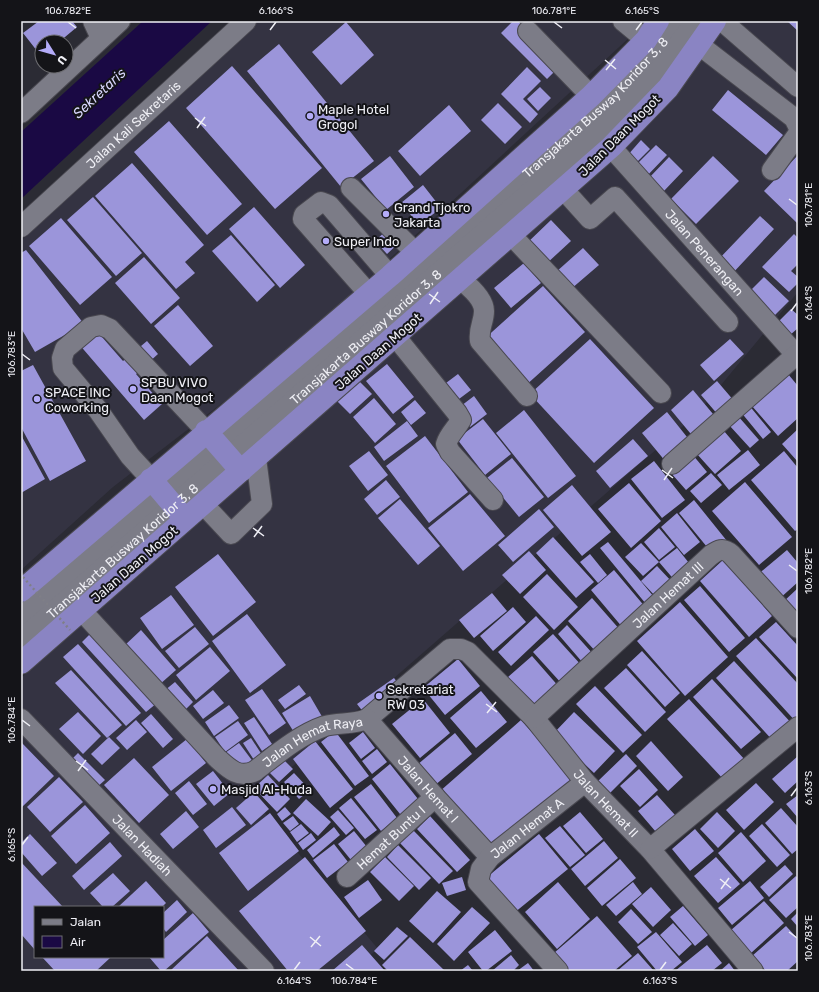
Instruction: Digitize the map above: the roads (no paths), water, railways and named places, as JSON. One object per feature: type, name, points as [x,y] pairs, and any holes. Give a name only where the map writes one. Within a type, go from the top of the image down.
[{"type":"highway","name":"Jalan Daan Mogot","points":[[168,499],[203,504],[230,452],[369,294],[592,96],[646,40],[658,21]]},
{"type":"highway","name":"Jalan Daan Mogot","points":[[22,584],[168,499],[230,452],[394,336],[611,147],[668,88],[715,21]]},
{"type":"highway","name":"Jalan Daan Mogot","points":[[21,663],[81,610],[168,499]]},
{"type":"street","points":[[21,113],[97,30],[120,21]]},
{"type":"street","name":"Jalan Kali Sekretaris","points":[[21,227],[246,21]]},
{"type":"street","points":[[623,21],[646,40]]},
{"type":"street","name":"Transjakarta Busway Koridor 3, 8","points":[[230,452],[614,96],[665,39],[678,21]]},
{"type":"street","name":"Transjakarta Busway Koridor 3, 8","points":[[21,617],[168,499],[230,452],[622,112],[657,72],[696,21]]},
{"type":"street","points":[[722,21],[798,87]]},
{"type":"street","points":[[528,31],[592,96]]},
{"type":"street","points":[[698,44],[794,118],[798,126]]},
{"type":"street","points":[[772,170],[798,134]]},
{"type":"street","name":"Jalan Penerangan","points":[[611,147],[797,356]]},
{"type":"street","points":[[351,188],[416,253]]},
{"type":"street","points":[[563,189],[590,219],[615,197],[728,322]]},
{"type":"street","points":[[369,294],[303,219],[304,215],[321,202],[328,205],[390,276]]},
{"type":"street","points":[[511,235],[661,393]]},
{"type":"street","points":[[460,279],[481,300],[484,310],[478,331],[480,341],[527,396]]},
{"type":"street","points":[[168,499],[130,456],[98,410],[63,368],[62,358],[65,349],[91,327],[101,325],[110,329],[230,452],[262,504],[231,534],[203,504]]},
{"type":"street","points":[[394,336],[457,413],[461,420],[458,427],[448,436],[446,444],[450,452],[493,500]]},
{"type":"street","points":[[672,464],[797,356]]},
{"type":"street","name":"Transjakarta Busway Koridor 3, 8","points":[[21,640],[168,499]]},
{"type":"street","name":"Jalan Hemat III","points":[[534,718],[711,555],[720,550],[724,549],[731,554],[798,628]]},
{"type":"street","name":"Jalan Hemat Raya","points":[[81,610],[217,758],[235,773],[248,774],[313,731],[327,726],[359,722],[367,719],[450,650]]},
{"type":"street","name":"Jalan Hemat II","points":[[450,650],[461,648],[468,652],[534,718],[585,782],[650,849],[753,971]]},
{"type":"street","name":"Jalan Hadiah","points":[[21,719],[264,971]]},
{"type":"street","name":"Jalan Hemat I","points":[[367,719],[490,857]]},
{"type":"street","points":[[650,849],[798,727]]},
{"type":"street","name":"Jalan Hemat A","points":[[558,971],[478,882],[481,869],[490,857],[585,782]]},
{"type":"street","name":"Hemat Buntu I","points":[[347,878],[435,797]]},
{"type":"water","name":"Sekretaris","points":[[143,21],[212,21],[21,199],[21,132]]},
{"type":"place","name":"Maple Hotel Grogol","points":[[310,116]]},
{"type":"place","name":"Grand Tjokro Jakarta","points":[[386,214]]},
{"type":"place","name":"Super Indo","points":[[326,241]]},
{"type":"place","name":"SPBU VIVO Daan Mogot","points":[[133,389]]},
{"type":"place","name":"SPACE INC Coworking","points":[[37,399]]},
{"type":"place","name":"Sekretariat RW 03","points":[[379,696]]},
{"type":"place","name":"Masjid Al-Huda","points":[[213,789]]}]
